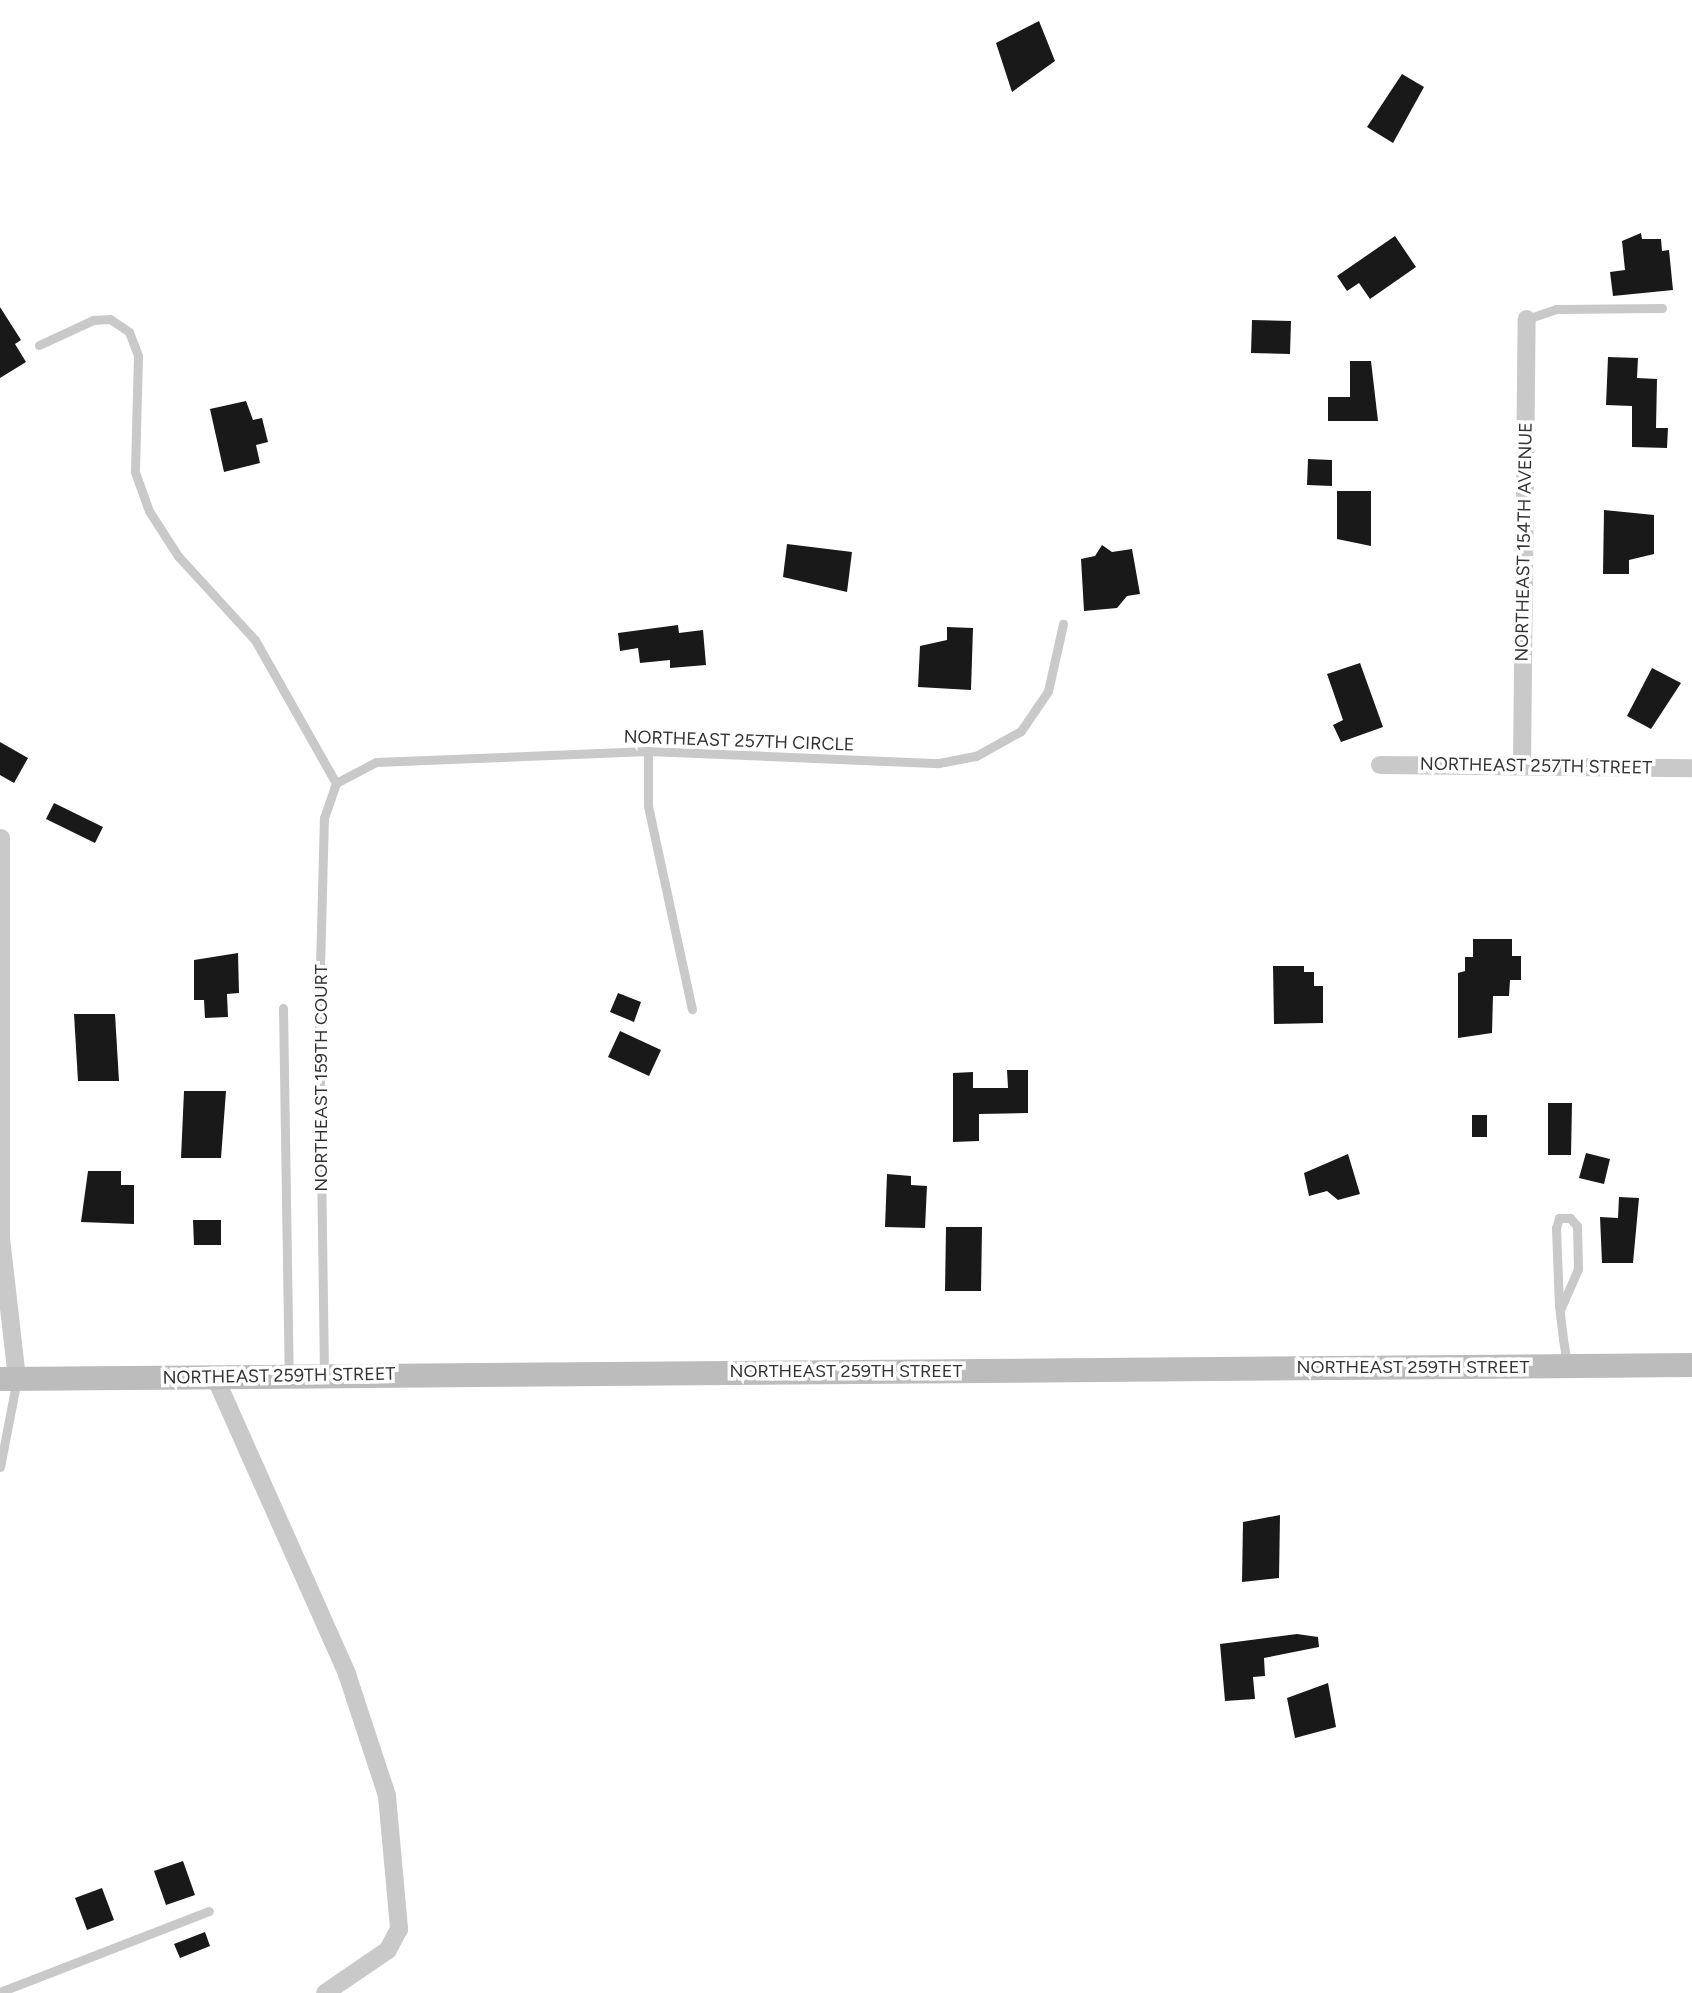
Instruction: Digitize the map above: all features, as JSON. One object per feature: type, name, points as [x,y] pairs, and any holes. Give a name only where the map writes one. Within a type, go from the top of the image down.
[{"type":"street","name":"NORTHEAST 154TH AVENUE","points":[[1522,764],[1527,319]]},
{"type":"street","name":"NORTHEAST 257TH STREET","points":[[1380,765],[1522,764],[1692,768]]},
{"type":"street","points":[[1,838],[1,1238],[8,1379]]},
{"type":"street","name":"NORTHEAST 259TH STREET","points":[[8,1379],[1692,1365]]},
{"type":"street","points":[[215,1377],[347,1674],[387,1796],[398,1929],[388,1950],[325,1993]]},
{"type":"lane","points":[[1527,319],[1556,309],[1662,308]]},
{"type":"lane","points":[[39,345],[93,320],[110,320],[129,332],[138,355],[135,472],[149,511],[178,556],[255,640],[336,783]]},
{"type":"lane","name":"NORTHEAST 257TH CIRCLE","points":[[336,783],[376,762],[648,751],[939,763],[976,756],[1021,731],[1048,691],[1063,624]]},
{"type":"lane","points":[[648,751],[648,806],[692,1009]]},
{"type":"lane","name":"NORTHEAST 159TH COURT","points":[[324,1376],[318,1006],[324,818],[336,783]]},
{"type":"lane","points":[[283,1008],[289,1376]]},
{"type":"lane","points":[[1560,1310],[1578,1269],[1577,1226],[1570,1218],[1559,1218],[1556,1228],[1560,1310],[1567,1366]]},
{"type":"lane","points":[[0,1467],[8,1379]]},
{"type":"lane","points":[[0,1992],[209,1911]]},
{"type":"building","points":[[1039,21],[1055,61],[1012,92],[996,43]]},
{"type":"building","points":[[1402,74],[1424,87],[1393,143],[1367,127]]},
{"type":"building","points":[[1641,233],[1642,239],[1661,239],[1662,251],[1669,250],[1673,290],[1613,296],[1610,272],[1625,270],[1622,241]]},
{"type":"building","points":[[1395,236],[1416,267],[1370,299],[1359,283],[1347,291],[1337,276]]},
{"type":"building","points":[[0,307],[21,340],[15,344],[26,362],[0,378]]},
{"type":"building","points":[[1252,320],[1291,321],[1290,354],[1251,353]]},
{"type":"building","points":[[1608,357],[1638,358],[1637,378],[1657,379],[1656,428],[1668,428],[1667,448],[1632,447],[1632,406],[1606,405]]},
{"type":"building","points":[[1350,361],[1371,361],[1378,421],[1328,421],[1328,397],[1350,397]]},
{"type":"building","points":[[246,401],[253,420],[262,418],[268,442],[256,445],[260,463],[224,472],[210,409]]},
{"type":"building","points":[[1308,459],[1332,460],[1332,486],[1307,485]]},
{"type":"building","points":[[1337,491],[1371,491],[1371,546],[1337,539]]},
{"type":"building","points":[[1604,510],[1654,515],[1654,554],[1629,560],[1629,574],[1603,574]]},
{"type":"building","points":[[787,544],[852,552],[847,592],[783,577]]},
{"type":"building","points":[[1102,545],[1112,552],[1132,549],[1140,594],[1127,596],[1117,608],[1084,611],[1081,559],[1095,556]]},
{"type":"building","points":[[678,625],[679,633],[703,630],[706,665],[670,668],[670,660],[640,663],[638,648],[620,651],[618,633]]},
{"type":"building","points":[[947,627],[973,628],[971,690],[918,687],[920,646],[947,640]]},
{"type":"building","points":[[1360,663],[1383,727],[1341,742],[1333,725],[1343,720],[1327,674]]},
{"type":"building","points":[[1652,668],[1681,683],[1651,729],[1627,716]]},
{"type":"building","points":[[0,742],[28,758],[14,783],[0,775]]},
{"type":"building","points":[[54,803],[103,827],[95,843],[46,819]]},
{"type":"building","points":[[1473,939],[1512,939],[1512,956],[1521,956],[1521,980],[1510,980],[1509,996],[1493,996],[1492,1033],[1458,1038],[1458,973],[1465,971],[1465,957],[1473,957]]},
{"type":"building","points":[[238,953],[239,993],[227,994],[228,1017],[205,1018],[204,1000],[194,1000],[194,960]]},
{"type":"building","points":[[1273,966],[1304,966],[1304,972],[1314,972],[1314,986],[1323,986],[1323,1023],[1274,1024]]},
{"type":"building","points":[[618,993],[641,1002],[634,1022],[610,1012]]},
{"type":"building","points":[[74,1014],[115,1014],[119,1081],[78,1081]]},
{"type":"building","points":[[620,1031],[661,1050],[649,1076],[608,1057]]},
{"type":"building","points":[[1007,1070],[1028,1070],[1028,1113],[979,1114],[979,1141],[953,1142],[953,1073],[973,1072],[973,1088],[1008,1088]]},
{"type":"building","points":[[184,1091],[226,1091],[221,1158],[181,1158]]},
{"type":"building","points":[[1548,1103],[1572,1103],[1571,1155],[1548,1155]]},
{"type":"building","points":[[1472,1115],[1487,1115],[1487,1137],[1472,1137]]},
{"type":"building","points":[[1586,1153],[1610,1159],[1604,1184],[1579,1178]]},
{"type":"building","points":[[1348,1154],[1360,1194],[1338,1200],[1327,1191],[1309,1196],[1304,1173]]},
{"type":"building","points":[[88,1171],[121,1171],[121,1185],[134,1185],[134,1224],[81,1222]]},
{"type":"building","points":[[887,1174],[911,1176],[911,1185],[927,1186],[925,1228],[885,1227]]},
{"type":"building","points":[[1619,1197],[1639,1198],[1633,1263],[1602,1263],[1600,1217],[1618,1218]]},
{"type":"building","points":[[193,1220],[221,1220],[221,1245],[194,1245]]},
{"type":"building","points":[[946,1227],[982,1227],[981,1291],[945,1291]]},
{"type":"building","points":[[1280,1515],[1279,1578],[1242,1582],[1243,1522]]},
{"type":"building","points":[[1297,1634],[1318,1637],[1319,1647],[1264,1658],[1265,1676],[1253,1677],[1255,1699],[1225,1701],[1220,1644]]},
{"type":"building","points":[[1328,1683],[1336,1727],[1295,1738],[1287,1698]]},
{"type":"building","points":[[183,1861],[195,1895],[166,1905],[154,1871]]},
{"type":"building","points":[[102,1888],[114,1920],[87,1930],[75,1898]]},
{"type":"building","points":[[205,1932],[210,1946],[180,1958],[174,1944]]}]
